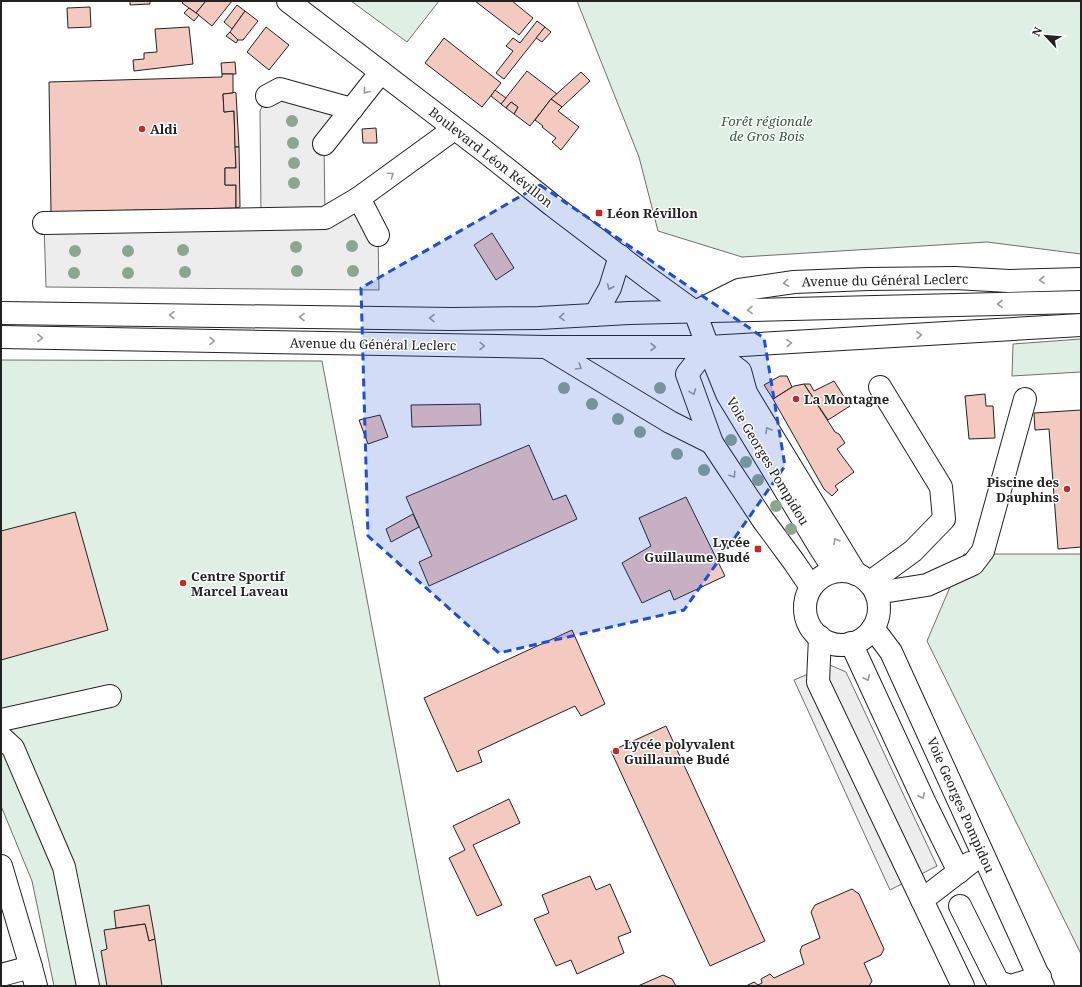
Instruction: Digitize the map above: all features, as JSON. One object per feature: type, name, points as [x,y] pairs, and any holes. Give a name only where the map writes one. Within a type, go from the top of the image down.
[{"type":"main road","name":"Boulevard Léon Révillon","points":[[288,1],[648,278],[695,312]]},
{"type":"main road","points":[[324,144],[381,72]]},
{"type":"main road","points":[[267,96],[280,89],[352,109]]},
{"type":"main road","points":[[44,223],[325,218],[359,198],[454,129]]},
{"type":"main road","points":[[359,198],[378,234]]},
{"type":"main road","points":[[594,315],[610,288],[620,256]]},
{"type":"main road","name":"Avenue du Général Leclerc","points":[[1,313],[452,319],[540,318],[695,312],[739,290],[794,282],[868,278],[955,278],[1009,281],[1081,279]]},
{"type":"main road","points":[[1025,399],[983,551],[973,564],[927,585],[859,580],[820,578],[811,587],[808,594],[805,606],[806,618],[811,629],[820,637],[833,644],[848,644],[862,639],[872,628],[878,617],[879,605],[859,580],[746,394],[740,371],[708,347],[695,312],[1081,302]]},
{"type":"main road","name":"Avenue du Général Leclerc","points":[[1,337],[546,347],[708,347],[1081,325]]},
{"type":"main road","points":[[740,371],[758,344]]},
{"type":"main road","points":[[546,347],[670,422],[712,443]]},
{"type":"main road","points":[[708,347],[687,374],[712,443],[763,520],[811,587]]},
{"type":"main road","name":"Voie Georges Pompidou","points":[[708,347],[727,394],[819,546],[859,580]]},
{"type":"main road","points":[[859,580],[913,551],[944,519],[941,487],[880,387]]},
{"type":"main road","name":"Voie Georges Pompidou","points":[[872,628],[891,652],[982,854],[1042,982]]},
{"type":"main road","points":[[820,637],[818,682],[963,986]]},
{"type":"main road","points":[[851,643],[925,803],[959,872]]},
{"type":"main road","points":[[1,720],[3,718],[110,696]]},
{"type":"main road","points":[[1,737],[13,748],[64,867],[88,986]]},
{"type":"main road","points":[[922,900],[982,854]]},
{"type":"main road","points":[[1,866],[33,977],[1,975]]},
{"type":"main road","points":[[960,906],[998,982],[1011,986],[1042,982]]},
{"type":"highlighted area","points":[[540,185],[764,338],[785,466],[684,610],[499,653],[368,536],[361,288]]},
{"type":"green space","points":[[351,1],[439,1],[407,42]]},
{"type":"green space","name":"Forêt régionale de Gros Bois","points":[[577,1],[1081,1],[1081,254],[987,242],[742,257],[658,231],[639,157]]},
{"type":"green space","points":[[1081,339],[1081,372],[1012,376],[1013,344]]},
{"type":"green space","name":"Centre Sportif Marcel Laveau","points":[[1,360],[322,361],[440,986],[54,986],[32,881],[1,806]]},
{"type":"green space","points":[[964,554],[1081,554],[1081,954],[927,641]]},
{"type":"shaded area","points":[[267,96],[352,109],[324,144],[325,217],[359,198],[378,235],[379,290],[46,287],[44,223],[261,219],[260,111]]},
{"type":"shaded area","points":[[830,665],[846,672],[937,866],[890,890],[794,680]]},
{"type":"building","points":[[130,1],[150,1],[150,4],[130,5]]},
{"type":"building","points":[[184,1],[206,1],[196,13],[182,3]]},
{"type":"building","points":[[206,1],[232,1],[212,26],[196,13]]},
{"type":"building","points":[[475,1],[512,1],[533,18],[519,35]]},
{"type":"building","points":[[237,5],[245,11],[232,29],[224,22]]},
{"type":"building","points":[[90,7],[91,27],[68,28],[67,8]]},
{"type":"building","points":[[189,8],[199,15],[194,21],[184,13]]},
{"type":"building","points":[[245,11],[258,21],[243,40],[238,40],[230,32]]},
{"type":"building","points":[[537,21],[545,27],[504,79],[496,73],[513,51],[506,46],[513,38],[520,43]]},
{"type":"building","points":[[189,27],[193,64],[134,71],[133,60],[144,59],[144,53],[157,52],[155,29]]},
{"type":"building","points":[[266,27],[289,45],[269,70],[247,52]]},
{"type":"building","points":[[545,27],[551,32],[542,42],[536,38]]},
{"type":"building","points":[[230,32],[238,40],[236,43],[226,36]]},
{"type":"building","points":[[444,38],[501,83],[482,107],[425,63]]},
{"type":"building","points":[[235,62],[236,74],[222,74],[221,63]]},
{"type":"building","points":[[527,71],[557,94],[551,99],[530,126],[514,114],[518,107],[511,102],[506,108],[501,104]]},
{"type":"building","points":[[581,72],[590,81],[562,107],[551,99]]},
{"type":"building","name":"Aldi","points":[[222,74],[233,74],[233,93],[223,94],[224,112],[234,111],[236,168],[225,168],[225,185],[236,185],[236,208],[51,212],[49,82],[222,77]]},
{"type":"building","points":[[495,90],[506,98],[501,104],[491,96]]},
{"type":"building","points":[[236,93],[239,147],[235,147],[234,111],[224,112],[223,94]]},
{"type":"building","points":[[551,99],[562,107],[558,111],[579,127],[561,150],[552,142],[556,138],[535,120]]},
{"type":"building","points":[[511,102],[518,107],[514,114],[506,108]]},
{"type":"building","points":[[376,128],[377,143],[363,143],[362,129]]},
{"type":"building","points":[[235,147],[239,147],[240,207],[236,208],[236,185],[225,185],[225,168],[236,168]]},
{"type":"building","points":[[492,233],[514,268],[496,280],[474,245]]},
{"type":"building","points":[[780,376],[787,376],[792,387],[773,399],[764,385]]},
{"type":"building","points":[[834,381],[850,406],[828,420],[804,384],[810,384],[814,391]]},
{"type":"building","points":[[804,384],[835,432],[839,434],[845,443],[837,449],[854,472],[835,486],[838,490],[832,496],[824,489],[773,399],[794,386]]},
{"type":"building","points":[[985,394],[986,406],[993,406],[995,438],[969,439],[965,396]]},
{"type":"building","points":[[480,404],[481,425],[412,427],[411,405]]},
{"type":"building","name":"Piscine des Dauphins","points":[[1081,410],[1081,547],[1058,549],[1049,429],[1035,430],[1034,413]]},
{"type":"building","points":[[380,415],[388,437],[368,444],[359,420]]},
{"type":"building","points":[[529,445],[553,500],[566,495],[577,519],[429,586],[419,562],[432,556],[406,497]]},
{"type":"building","points":[[686,497],[725,576],[674,600],[670,590],[642,603],[622,563],[651,546],[639,518]]},
{"type":"building","points":[[75,512],[108,630],[1,660],[1,531]]},
{"type":"building","points":[[413,514],[419,527],[391,542],[386,529]]},
{"type":"building","points":[[572,630],[605,704],[581,716],[575,706],[478,751],[482,762],[457,772],[424,698]]},
{"type":"building","points":[[666,726],[765,941],[710,966],[611,751]]},
{"type":"building","points":[[509,799],[520,823],[473,845],[502,905],[477,916],[449,858],[465,850],[453,826]]},
{"type":"building","points":[[590,876],[596,890],[610,884],[631,932],[618,937],[624,953],[577,974],[571,960],[556,966],[534,919],[549,913],[542,895]]},
{"type":"building","points":[[852,889],[859,894],[884,949],[881,955],[864,963],[872,981],[869,986],[746,986],[754,982],[758,985],[762,983],[761,979],[770,974],[774,978],[804,964],[800,951],[802,946],[820,938],[811,912],[815,905]]},
{"type":"building","points":[[149,905],[155,939],[149,941],[145,924],[116,928],[114,911]]},
{"type":"building","points":[[145,924],[149,941],[155,939],[162,986],[107,986],[101,951],[107,949],[104,930]]},
{"type":"building","points":[[663,975],[672,979],[676,986],[638,986]]},
{"type":"place","name":"Aldi","points":[[142,129]]},
{"type":"place","name":"Léon Révillon","points":[[599,213]]},
{"type":"place","name":"La Montagne","points":[[796,399]]},
{"type":"place","name":"Piscine des Dauphins","points":[[1067,489]]},
{"type":"place","name":"Lycée Guillaume Budé","points":[[758,549]]},
{"type":"place","name":"Centre Sportif Marcel Laveau","points":[[183,583]]},
{"type":"place","name":"Lycée polyvalent Guillaume Budé","points":[[616,751]]}]
